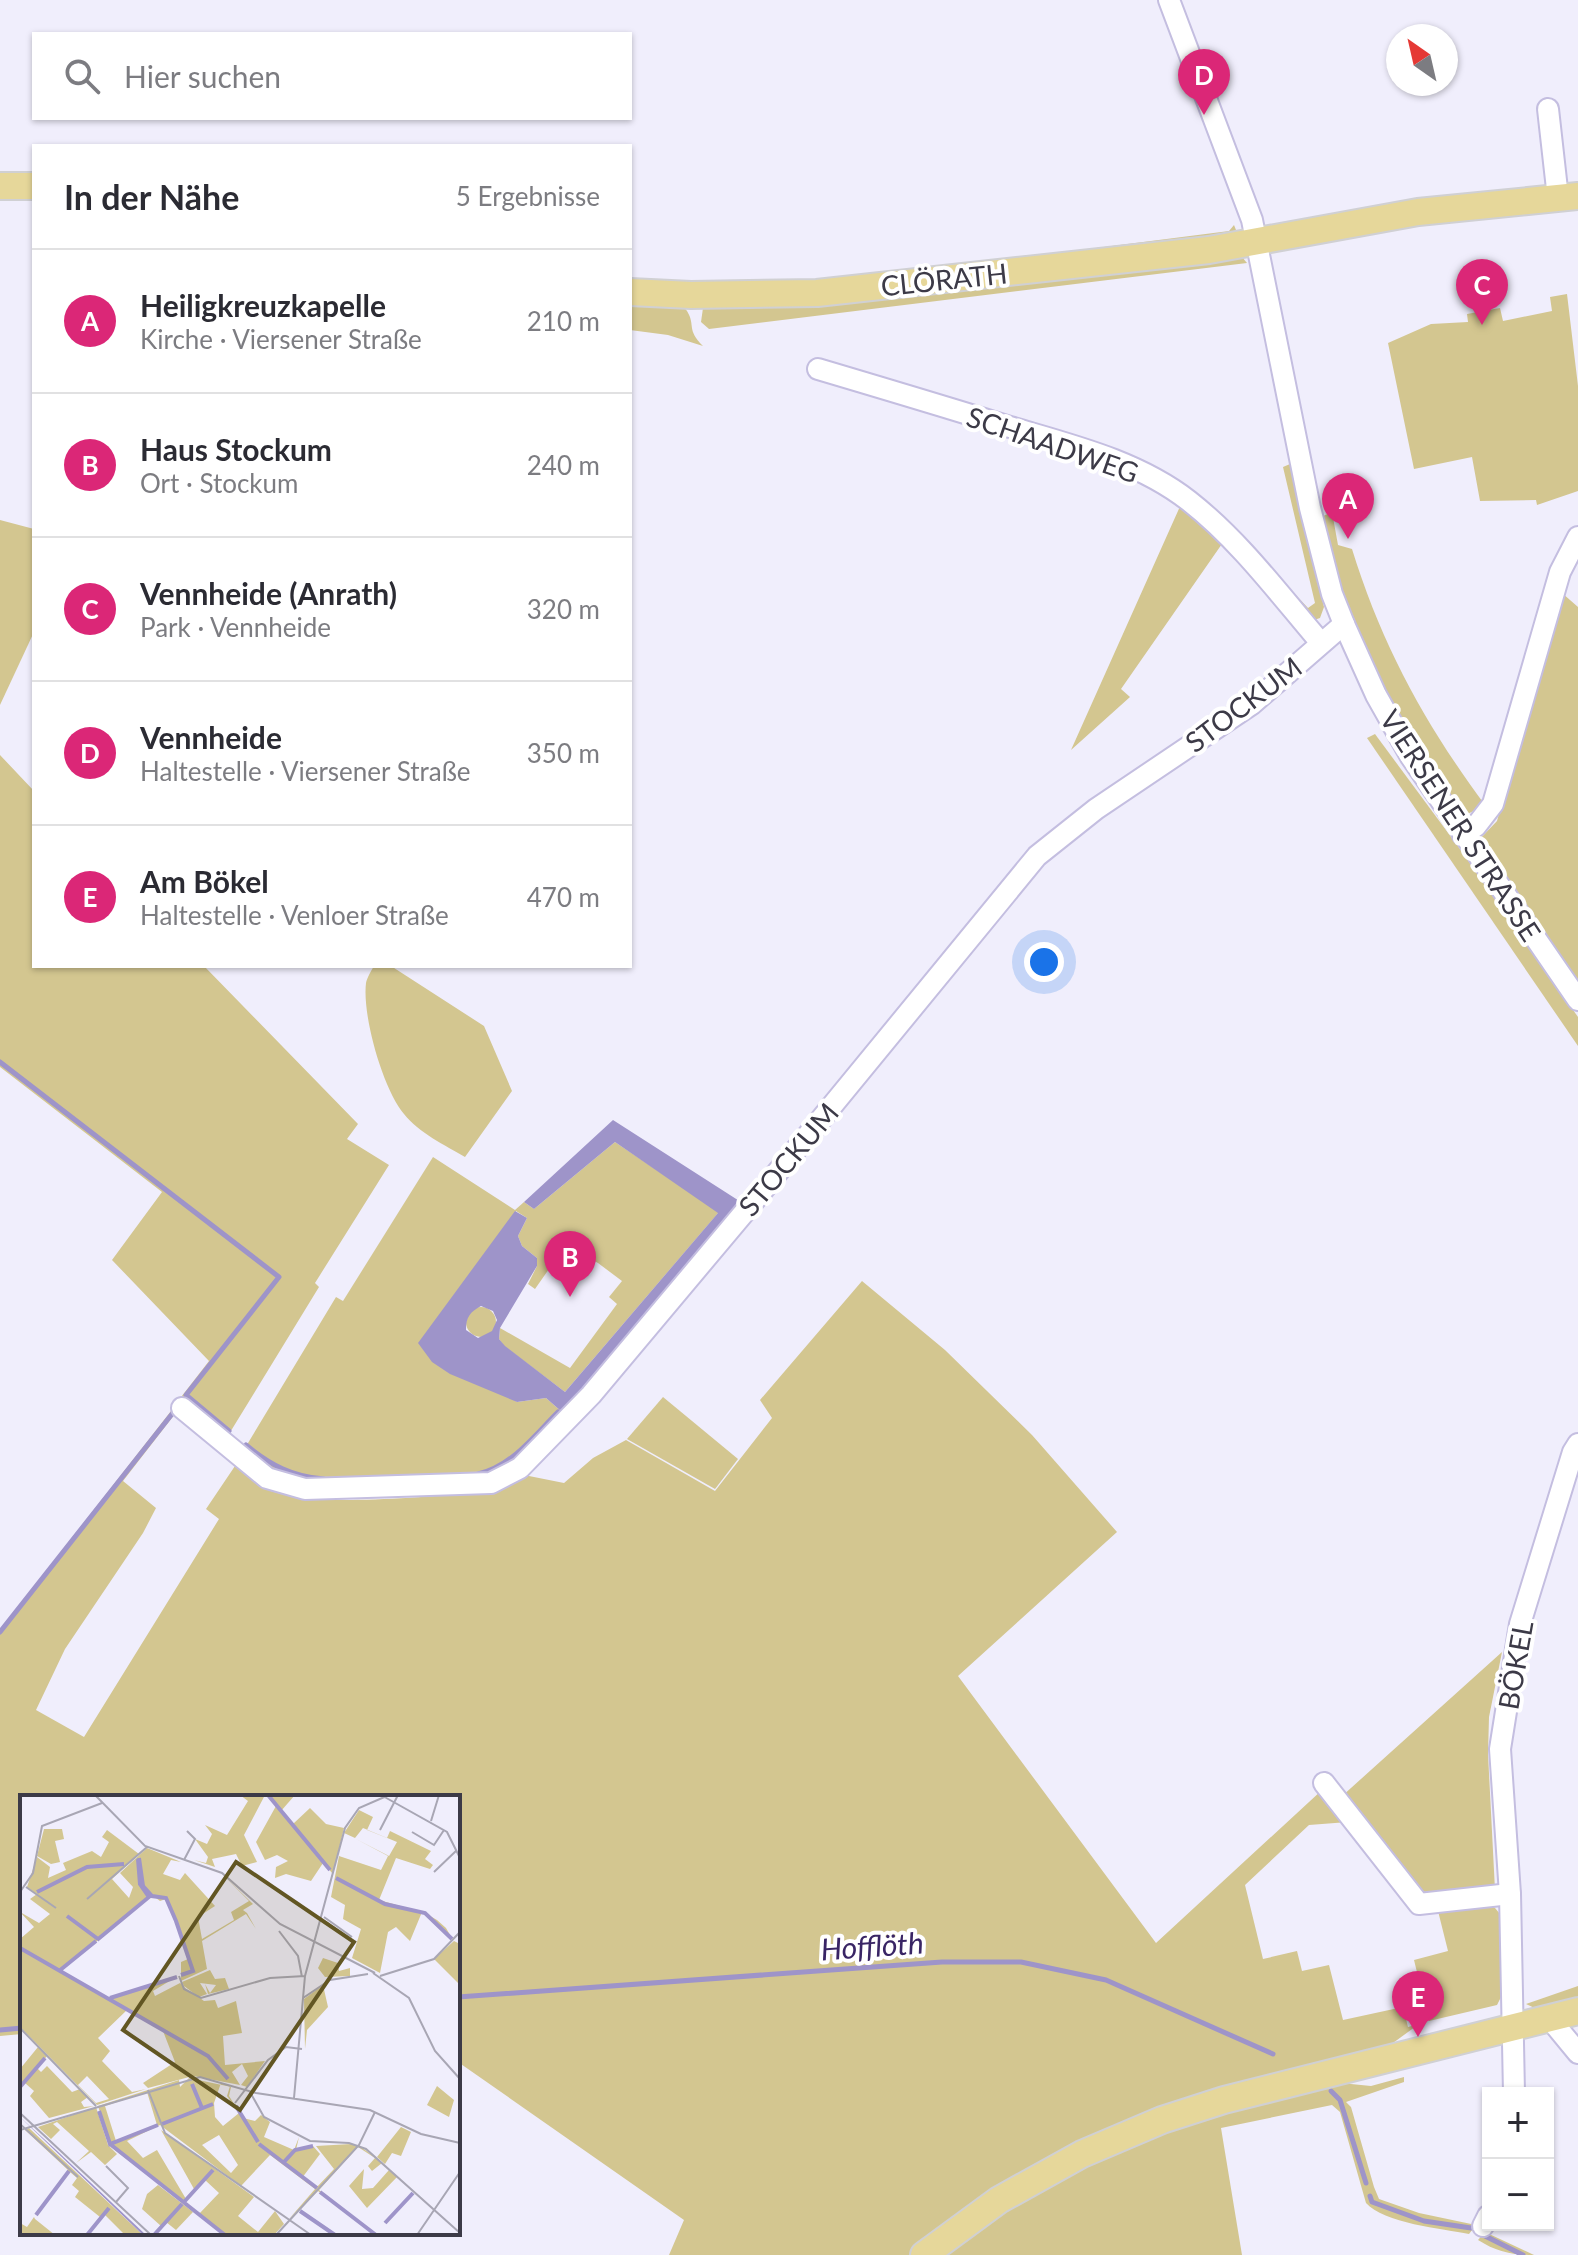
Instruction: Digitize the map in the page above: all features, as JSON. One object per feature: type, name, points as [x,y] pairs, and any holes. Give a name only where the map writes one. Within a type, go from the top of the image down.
[{"type":"main road","points":[[0,186],[32,186]]},
{"type":"main road","name":"CLÖRATH","points":[[632,292],[691,295],[817,293],[1209,250],[1418,212],[1568,197]]},
{"type":"main road","points":[[924,2255],[999,2200],[1082,2154],[1162,2120],[1224,2100],[1578,2011]]},
{"type":"street","name":"VIERSENER STRASSE","points":[[1169,0],[1257,242],[1310,508],[1332,594],[1344,624],[1398,736],[1578,1000]]},
{"type":"street","points":[[1548,109],[1568,197]]},
{"type":"street","name":"SCHAADWEG","points":[[818,369],[1072,446],[1125,465],[1160,482],[1189,501],[1233,540],[1321,643]]},
{"type":"street","points":[[1463,835],[1476,826],[1493,804],[1560,572],[1578,537]]},
{"type":"street","name":"STOCKUM","points":[[182,1408],[267,1478],[305,1489],[491,1483],[520,1468],[591,1395],[1037,856],[1096,809],[1252,704],[1344,624]]},
{"type":"street","name":"BÖKEL","points":[[1514,2087],[1510,1894],[1500,1749],[1520,1624],[1578,1444]]},
{"type":"street","points":[[1324,1783],[1419,1904],[1510,1894]]},
{"type":"street","points":[[1550,2019],[1578,2053]]},
{"type":"shaded area","points":[[1234,225],[1238,235],[846,283],[796,282],[932,269],[1229,231]]},
{"type":"shaded area","points":[[1242,257],[1247,263],[709,329],[701,322],[703,308],[707,305]]},
{"type":"shaded area","points":[[1567,294],[1578,386],[1578,491],[1537,505],[1536,500],[1480,501],[1472,457],[1414,469],[1388,343],[1431,324],[1468,322],[1467,314],[1500,308],[1503,321],[1552,311],[1550,297]]},
{"type":"shaded area","points":[[632,300],[683,307],[703,346],[668,335],[632,330]]},
{"type":"shaded area","points":[[1290,464],[1324,607],[1320,618],[1314,620],[1287,596],[1292,591],[1308,608],[1315,603],[1283,467]]},
{"type":"shaded area","points":[[1182,502],[1224,541],[1121,689],[1130,697],[1071,750]]},
{"type":"shaded area","points":[[1332,512],[1338,545],[1352,549],[1377,619],[1407,683],[1443,744],[1485,805],[1460,818],[1396,716],[1368,661],[1321,517]]},
{"type":"shaded area","points":[[0,520],[32,528],[32,636],[0,705]]},
{"type":"shaded area","points":[[1562,593],[1578,607],[1578,986],[1477,842],[1497,821]]},
{"type":"shaded area","points":[[1375,734],[1578,1017],[1578,1046],[1367,738]]},
{"type":"shaded area","points":[[0,755],[32,789],[32,968],[206,968],[358,1124],[347,1139],[389,1165],[315,1283],[319,1287],[229,1434],[187,1399],[178,1401],[209,1361],[112,1260],[162,1192],[0,1067]]},
{"type":"shaded area","points":[[373,968],[394,968],[484,1026],[512,1091],[465,1157],[417,1127],[396,1103],[376,1052],[367,1014],[368,977]]},
{"type":"shaded area","points":[[613,1120],[744,1204],[586,1389],[562,1412],[546,1398],[517,1402],[450,1374],[432,1362],[418,1343],[515,1211],[527,1218],[518,1236],[522,1246],[537,1258],[537,1266],[500,1328],[499,1339],[565,1392],[718,1213],[615,1142],[534,1209],[524,1202]],"holes":[[[481,1306],[493,1311],[497,1320],[492,1331],[478,1338],[466,1330],[468,1318],[474,1310]]]},
{"type":"shaded area","points":[[615,1142],[719,1212],[565,1392],[504,1346],[499,1339],[500,1328],[570,1368],[617,1304],[609,1297],[622,1281],[576,1251],[564,1264],[556,1259],[535,1289],[528,1284],[537,1266],[537,1258],[522,1246],[518,1236],[527,1218],[516,1211],[419,1343],[517,1402],[546,1398],[562,1412],[511,1463],[496,1473],[310,1482],[280,1474],[245,1448],[336,1297],[343,1301],[433,1157],[515,1210],[524,1202],[534,1209]]},
{"type":"shaded area","points":[[862,1281],[945,1350],[1032,1435],[1117,1532],[958,1676],[1156,1943],[1322,1790],[1348,1822],[1309,1825],[1245,1885],[1263,1959],[1297,1951],[1302,1971],[1329,1965],[1343,2020],[1403,2007],[1408,2027],[1419,2024],[1382,2051],[1283,2076],[935,2234],[910,2255],[669,2255],[684,2220],[460,2063],[460,1795],[20,1795],[20,2034],[0,2036],[0,1630],[171,1411],[175,1414],[123,1481],[156,1508],[143,1533],[65,1649],[36,1710],[84,1737],[219,1519],[206,1509],[235,1466],[271,1491],[317,1499],[373,1500],[497,1491],[524,1475],[564,1483],[593,1458],[626,1440],[715,1491],[772,1418],[760,1400]]},
{"type":"shaded area","points":[[481,1307],[492,1311],[496,1322],[492,1333],[481,1337],[470,1333],[466,1322],[470,1311]]},
{"type":"shaded area","points":[[663,1397],[738,1459],[715,1489],[627,1439]]},
{"type":"shaded area","points":[[1502,1652],[1489,1717],[1495,1890],[1422,1899],[1341,1797]]},
{"type":"shaded area","points":[[1483,1901],[1500,1914],[1503,1993],[1497,2005],[1429,2021],[1414,1960],[1448,1951],[1437,1907]]},
{"type":"shaded area","points":[[1578,1986],[1578,2000],[1541,2011],[1526,2004]]},
{"type":"shaded area","points":[[1404,2077],[1404,2082],[1346,2102],[1351,2107],[1374,2187],[1379,2199],[1419,2213],[1476,2225],[1469,2234],[1399,2220],[1374,2210],[1366,2203],[1340,2112],[1332,2105],[1221,2128],[1242,2255],[938,2255],[1016,2201],[1084,2165],[1171,2126],[1331,2082],[1371,2086]]},
{"type":"shaded area","points":[[1485,2232],[1534,2255],[1512,2253],[1478,2240]]},
{"type":"waterway","points":[[0,1062],[279,1277],[186,1395],[229,1431]]},
{"type":"waterway","points":[[478,1474],[511,1458],[558,1412]]},
{"type":"waterway","points":[[0,1632],[172,1414]]},
{"type":"waterway","points":[[246,1445],[282,1469],[324,1479]]},
{"type":"waterway","name":"Hofflöth","points":[[460,1997],[942,1962],[1021,1962],[1106,1980],[1273,2054]]},
{"type":"waterway","name":"Hofflöth","points":[[0,2030],[20,2028]]},
{"type":"waterway","name":"Hofflöth","points":[[1331,2091],[1340,2100],[1366,2183]]},
{"type":"waterway","name":"Hofflöth","points":[[1370,2196],[1372,2202],[1424,2221],[1471,2228]]},
{"type":"waterway","name":"Hofflöth","points":[[1485,2236],[1523,2255]]},
{"type":"place","name":"Vennheide","points":[[1204,115]]},
{"type":"place","name":"Vennheide (Anrath)","points":[[1482,325]]},
{"type":"place","name":"Heiligkreuzkapelle","points":[[1348,539]]},
{"type":"place","name":"Haus Stockum","points":[[570,1297]]},
{"type":"place","name":"Am Bökel","points":[[1418,2037]]}]
